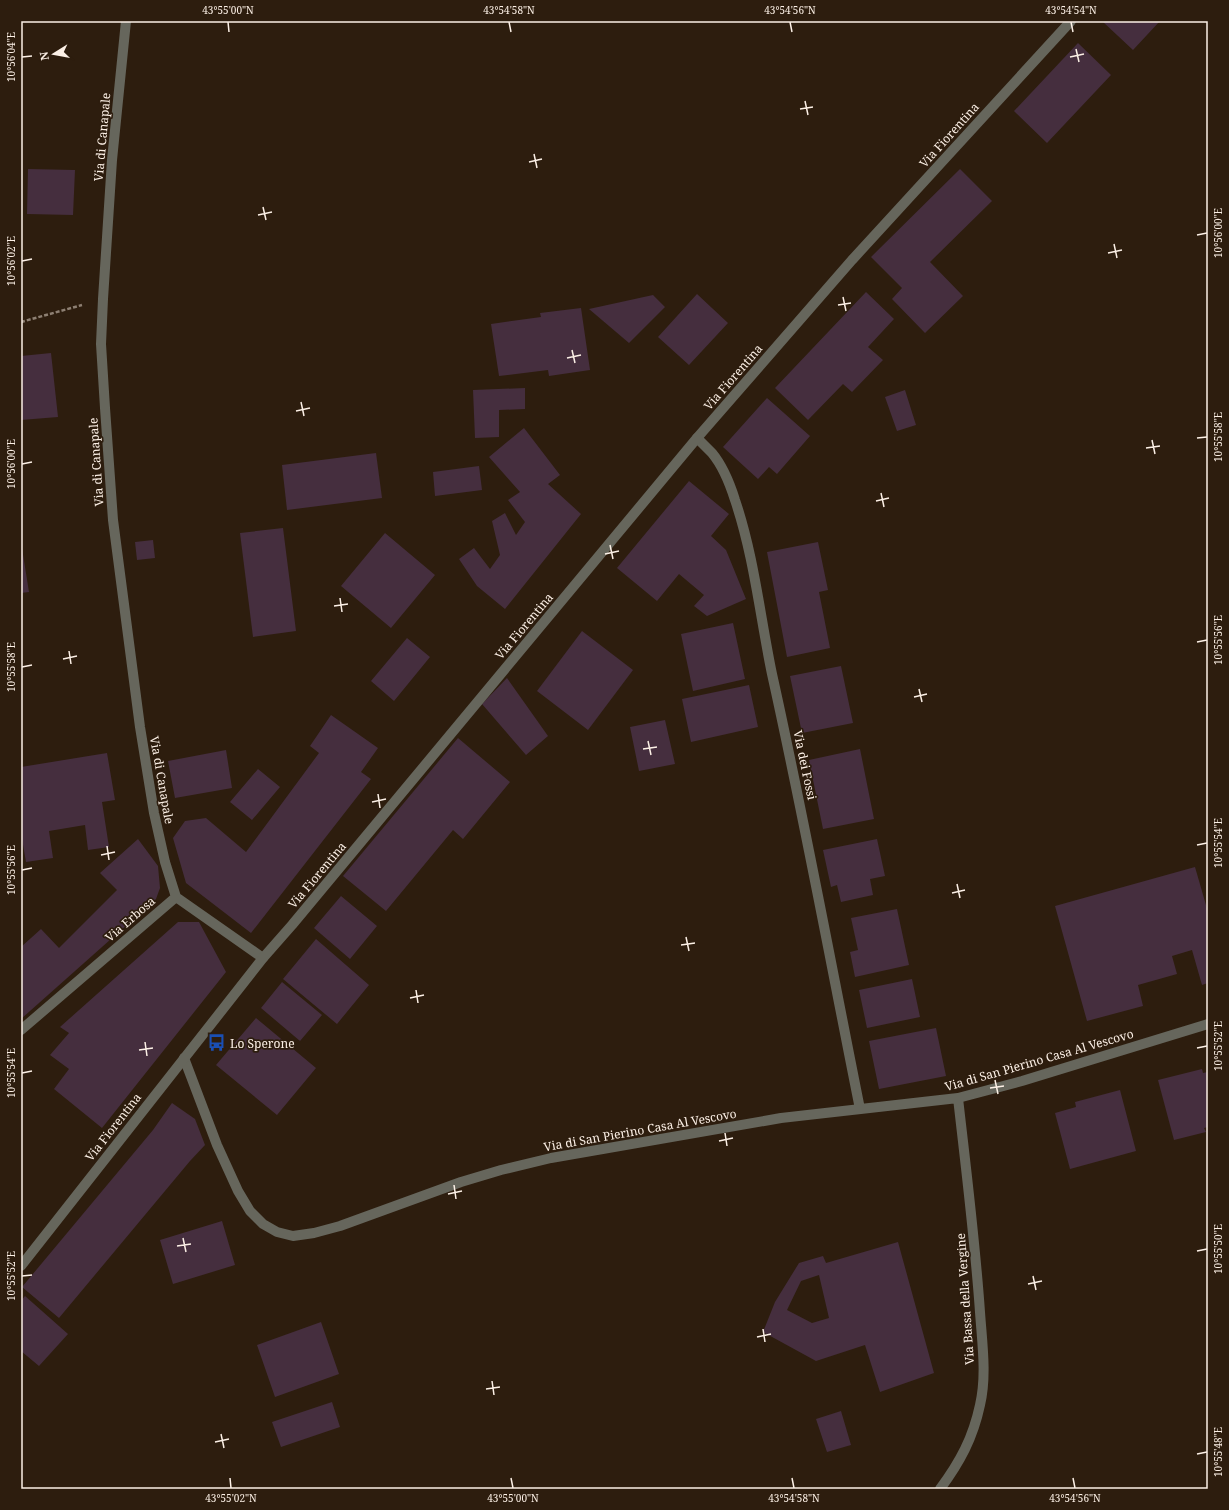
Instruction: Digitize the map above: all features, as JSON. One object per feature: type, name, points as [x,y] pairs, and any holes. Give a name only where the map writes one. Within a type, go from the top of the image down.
[{"type":"street","name":"Via di Canapale","points":[[126,21],[112,160],[103,299],[101,344],[104,408],[114,527],[141,735],[154,813],[165,862],[176,897]]},
{"type":"street","name":"Via Fiorentina","points":[[21,1266],[263,958],[697,438],[852,260],[1070,21]]},
{"type":"street","name":"Via dei Fossi","points":[[697,438],[712,454],[725,476],[735,499],[748,550],[763,629],[794,773],[860,1109]]},
{"type":"street","points":[[176,897],[263,958]]},
{"type":"street","name":"Via Erbosa","points":[[21,1030],[176,897]]},
{"type":"street","name":"Via di San Pierino Casa Al Vescovo","points":[[184,1058],[217,1145],[238,1191],[250,1211],[263,1224],[277,1232],[293,1236],[334,1228],[461,1182],[500,1170],[551,1158],[781,1118],[958,1098],[1208,1024]]},
{"type":"street","name":"Via Bassa della Vergine","points":[[940,1489],[966,1450],[981,1404],[983,1378],[983,1350],[978,1281],[958,1098]]},
{"type":"path","points":[[21,322],[103,299]]},
{"type":"building","points":[[1102,21],[1160,21],[1133,50]]},
{"type":"building","points":[[1078,43],[1111,75],[1047,143],[1014,111]]},
{"type":"building","points":[[28,169],[75,170],[73,215],[27,214]]},
{"type":"building","points":[[960,169],[992,201],[930,262],[963,296],[925,333],[892,299],[902,288],[871,257]]},
{"type":"building","points":[[866,292],[894,319],[868,347],[883,360],[852,392],[843,384],[808,420],[775,388]]},
{"type":"building","points":[[697,294],[728,323],[689,365],[658,337]]},
{"type":"building","points":[[653,295],[665,307],[629,343],[589,309]]},
{"type":"building","points":[[581,308],[590,370],[549,376],[548,370],[499,376],[491,324],[541,317],[540,313]]},
{"type":"building","points":[[51,353],[58,417],[21,420],[21,356]]},
{"type":"building","points":[[525,388],[525,409],[499,410],[499,437],[475,438],[473,390]]},
{"type":"building","points":[[905,390],[916,425],[897,431],[885,397]]},
{"type":"building","points":[[767,398],[810,436],[777,474],[769,467],[758,479],[723,447]]},
{"type":"building","points":[[524,428],[560,475],[548,484],[581,514],[505,609],[477,586],[459,559],[474,548],[490,569],[500,555],[492,521],[505,513],[516,535],[525,522],[508,500],[520,492],[489,457]]},
{"type":"building","points":[[376,453],[382,498],[287,510],[282,465]]},
{"type":"building","points":[[479,466],[482,490],[435,496],[433,472]]},
{"type":"building","points":[[689,481],[729,514],[711,536],[726,550],[746,599],[707,616],[694,606],[704,595],[679,574],[657,601],[617,568]]},
{"type":"building","points":[[283,528],[296,631],[253,637],[240,533]]},
{"type":"building","points":[[385,533],[435,575],[391,628],[341,586]]},
{"type":"building","points":[[153,540],[155,558],[137,560],[135,542]]},
{"type":"building","points":[[21,542],[29,592],[21,593]]},
{"type":"building","points":[[818,542],[828,590],[819,592],[830,648],[787,657],[767,552]]},
{"type":"building","points":[[733,623],[745,679],[693,691],[681,634]]},
{"type":"building","points":[[582,631],[633,670],[588,730],[537,691]]},
{"type":"building","points":[[407,638],[430,657],[394,701],[371,681]]},
{"type":"building","points":[[841,666],[853,723],[802,733],[790,676]]},
{"type":"building","points":[[507,678],[548,736],[526,755],[482,704]]},
{"type":"building","points":[[749,685],[758,727],[691,742],[682,699]]},
{"type":"building","points":[[331,715],[378,748],[361,772],[371,779],[251,933],[186,883],[173,838],[185,821],[206,818],[246,852],[319,753],[310,746]]},
{"type":"building","points":[[665,720],[675,764],[639,771],[630,727]]},
{"type":"building","points":[[458,738],[510,782],[463,839],[453,830],[386,911],[343,876]]},
{"type":"building","points":[[860,749],[874,819],[823,829],[809,760]]},
{"type":"building","points":[[226,750],[232,788],[175,798],[168,761]]},
{"type":"building","points":[[107,753],[115,800],[102,802],[109,847],[88,850],[85,825],[49,831],[53,858],[26,862],[21,833],[21,767]]},
{"type":"building","points":[[258,769],[280,787],[252,820],[230,802]]},
{"type":"building","points":[[138,839],[158,866],[160,888],[156,899],[21,1019],[21,947],[41,929],[59,948],[117,890],[100,873]]},
{"type":"building","points":[[877,839],[885,876],[870,879],[873,895],[841,902],[837,885],[831,887],[823,850]]},
{"type":"building","points":[[1195,867],[1208,912],[1208,983],[1202,985],[1192,950],[1172,956],[1177,974],[1138,985],[1143,1006],[1087,1021],[1055,906]]},
{"type":"building","points":[[341,896],[377,926],[350,959],[314,928]]},
{"type":"building","points":[[897,909],[909,965],[855,977],[850,952],[858,950],[851,918]]},
{"type":"building","points":[[178,922],[199,922],[226,972],[102,1128],[54,1089],[69,1069],[50,1055],[69,1033],[60,1027]]},
{"type":"building","points":[[316,939],[369,985],[337,1024],[283,979]]},
{"type":"building","points":[[912,979],[920,1017],[867,1028],[859,990]]},
{"type":"building","points":[[282,982],[322,1015],[300,1041],[261,1008]]},
{"type":"building","points":[[256,1018],[316,1068],[277,1115],[216,1065]]},
{"type":"building","points":[[936,1028],[946,1076],[879,1089],[869,1041]]},
{"type":"building","points":[[1202,1069],[1203,1073],[1208,1072],[1208,1127],[1204,1128],[1206,1132],[1174,1140],[1158,1080]]},
{"type":"building","points":[[1120,1090],[1136,1151],[1070,1169],[1055,1113],[1076,1107],[1075,1102]]},
{"type":"building","points":[[172,1103],[195,1119],[205,1145],[59,1318],[22,1287],[153,1130]]},
{"type":"building","points":[[222,1221],[235,1265],[173,1284],[160,1240]]},
{"type":"building","points":[[898,1242],[934,1373],[880,1392],[865,1345],[816,1361],[763,1332],[775,1302],[799,1263],[823,1256],[826,1263]],"holes":[[[819,1275],[829,1318],[812,1323],[787,1310],[801,1281]]]},
{"type":"building","points":[[25,1296],[68,1334],[39,1366],[21,1351],[21,1301]]},
{"type":"building","points":[[321,1322],[339,1374],[275,1397],[257,1345]]},
{"type":"building","points":[[332,1402],[340,1427],[281,1447],[272,1422]]},
{"type":"building","points":[[841,1411],[851,1445],[827,1452],[816,1419]]},
{"type":"place","name":"Lo Sperone","points":[[217,1043]]}]
